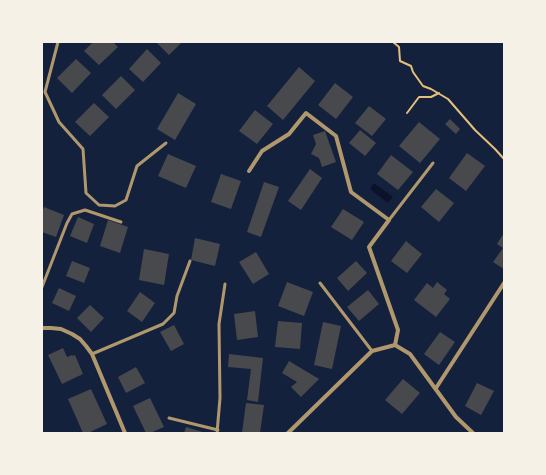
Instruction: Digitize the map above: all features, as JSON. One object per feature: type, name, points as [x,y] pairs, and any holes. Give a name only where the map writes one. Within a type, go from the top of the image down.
[{"type":"street","points":[[249,170],[262,151],[289,134],[306,113],[336,136],[351,192],[389,220],[370,247],[398,330],[395,345]]},
{"type":"street","points":[[436,388],[504,283]]},
{"type":"street","points":[[42,328],[56,328],[72,334],[80,339],[92,354],[125,433]]},
{"type":"street","points":[[288,433],[372,351],[395,345],[410,354],[456,416],[473,433]]},
{"type":"lane","points":[[58,42],[45,92],[59,122],[83,148],[86,193],[99,205],[116,206],[126,200],[137,166],[166,143]]},
{"type":"lane","points":[[389,220],[433,163]]},
{"type":"lane","points":[[42,287],[67,223],[72,214],[84,210],[121,222]]},
{"type":"lane","points":[[92,354],[163,324],[174,313],[177,296],[190,261]]},
{"type":"lane","points":[[320,283],[372,351]]},
{"type":"lane","points":[[168,418],[217,431],[220,398],[219,324],[225,284]]},
{"type":"path","points":[[393,42],[399,48],[400,61],[411,66],[413,72],[423,86],[448,99],[475,130],[504,159]]},
{"type":"path","points":[[407,113],[419,97],[431,97],[439,94]]},
{"type":"water","points":[[374,183],[393,197],[388,203],[370,189]]},
{"type":"building","points":[[93,42],[113,42],[118,47],[99,65],[84,51]]},
{"type":"building","points":[[156,42],[182,42],[169,55]]},
{"type":"building","points":[[147,49],[161,63],[143,82],[129,69]]},
{"type":"building","points":[[76,59],[91,73],[72,93],[57,78]]},
{"type":"building","points":[[299,67],[315,81],[283,120],[267,106]]},
{"type":"building","points":[[121,76],[135,90],[116,109],[102,95]]},
{"type":"building","points":[[335,83],[353,97],[336,119],[318,105]]},
{"type":"building","points":[[178,93],[196,104],[175,140],[157,129]]},
{"type":"building","points":[[94,103],[109,117],[90,136],[75,122]]},
{"type":"building","points":[[369,106],[386,119],[372,136],[355,123]]},
{"type":"building","points":[[255,110],[273,124],[257,144],[239,131]]},
{"type":"building","points":[[450,119],[460,129],[456,134],[445,124]]},
{"type":"building","points":[[419,122],[440,139],[420,163],[399,146]]},
{"type":"building","points":[[360,130],[376,143],[365,156],[349,143]]},
{"type":"building","points":[[325,131],[336,162],[322,167],[319,158],[311,154],[316,144],[313,135]]},
{"type":"building","points":[[467,153],[485,166],[466,191],[449,178]]},
{"type":"building","points":[[168,154],[196,166],[186,188],[158,176]]},
{"type":"building","points":[[391,155],[413,172],[398,190],[377,174]]},
{"type":"building","points":[[310,169],[322,178],[301,210],[288,201]]},
{"type":"building","points":[[221,174],[241,181],[231,209],[211,202]]},
{"type":"building","points":[[264,182],[279,187],[261,237],[247,232]]},
{"type":"building","points":[[436,189],[454,203],[439,222],[421,207]]},
{"type":"building","points":[[44,207],[64,215],[56,237],[42,232],[42,213]]},
{"type":"building","points":[[343,209],[364,222],[352,240],[331,227]]},
{"type":"building","points":[[78,217],[94,224],[87,243],[70,236]]},
{"type":"building","points":[[108,220],[128,227],[120,253],[100,246]]},
{"type":"building","points":[[504,233],[504,269],[493,262],[503,248],[497,244]]},
{"type":"building","points":[[195,238],[220,244],[215,266],[191,260]]},
{"type":"building","points":[[406,241],[422,254],[407,273],[391,261]]},
{"type":"building","points":[[144,249],[169,254],[164,285],[139,280]]},
{"type":"building","points":[[256,252],[269,274],[253,284],[239,262]]},
{"type":"building","points":[[72,261],[90,268],[84,283],[66,276]]},
{"type":"building","points":[[356,261],[367,273],[348,291],[337,278]]},
{"type":"building","points":[[287,282],[313,292],[304,316],[278,306]]},
{"type":"building","points":[[437,282],[447,290],[444,294],[450,299],[436,317],[414,300],[427,283],[433,288]]},
{"type":"building","points":[[59,288],[76,296],[69,311],[52,303]]},
{"type":"building","points":[[368,290],[379,304],[359,321],[347,307]]},
{"type":"building","points":[[140,292],[155,303],[142,322],[127,311]]},
{"type":"building","points":[[90,305],[104,318],[91,332],[77,318]]},
{"type":"building","points":[[255,311],[258,337],[237,340],[234,314]]},
{"type":"building","points":[[278,321],[302,323],[300,349],[275,347]]},
{"type":"building","points":[[323,322],[341,326],[332,369],[314,365]]},
{"type":"building","points":[[174,325],[184,344],[171,351],[160,332]]},
{"type":"building","points":[[440,332],[455,342],[439,365],[424,354]]},
{"type":"building","points":[[63,348],[67,357],[75,355],[83,374],[62,384],[48,355]]},
{"type":"building","points":[[229,354],[263,358],[258,402],[247,400],[251,369],[228,367]]},
{"type":"building","points":[[289,361],[319,379],[301,397],[291,387],[297,382],[282,373]]},
{"type":"building","points":[[136,367],[145,383],[126,393],[118,377]]},
{"type":"building","points":[[403,379],[420,393],[402,414],[385,400]]},
{"type":"building","points":[[477,383],[494,391],[481,415],[465,406]]},
{"type":"building","points":[[91,389],[107,424],[88,433],[83,433],[68,399]]},
{"type":"building","points":[[150,398],[164,427],[150,433],[146,433],[133,406]]},
{"type":"building","points":[[246,403],[264,405],[260,433],[242,433]]},
{"type":"building","points":[[186,427],[206,433],[184,433]]}]
